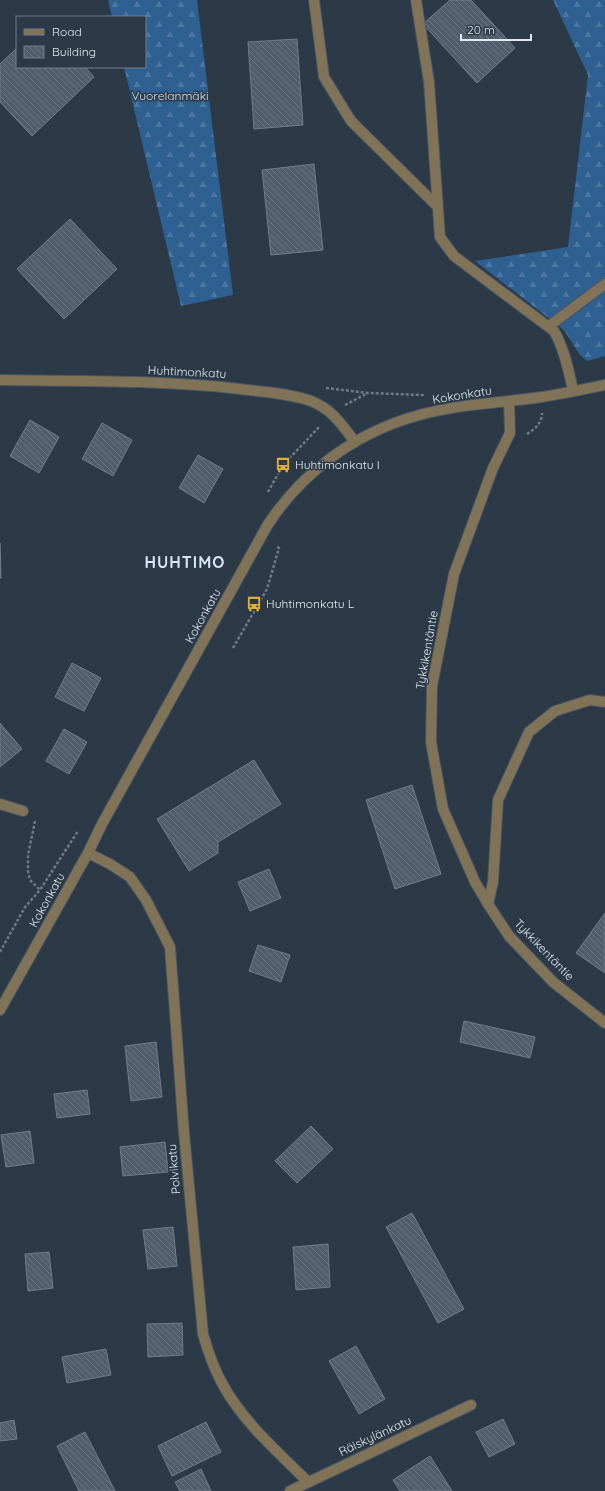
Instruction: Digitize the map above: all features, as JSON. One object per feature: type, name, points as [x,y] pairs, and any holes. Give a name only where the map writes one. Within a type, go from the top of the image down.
[{"type":"street","points":[[314,0],[324,77],[351,121],[437,206]]},
{"type":"street","points":[[416,0],[429,82],[440,236],[454,256],[554,331],[559,341],[570,377],[572,391]]},
{"type":"street","points":[[549,326],[605,284]]},
{"type":"street","name":"Huhtimonkatu","points":[[0,380],[188,384],[256,391],[299,398],[312,402],[333,414],[355,442]]},
{"type":"street","name":"Kokonkatu","points":[[0,1010],[261,538],[276,512],[296,488],[333,456],[355,442],[379,429],[416,416],[458,408],[542,397],[605,385]]},
{"type":"street","name":"Tykkikentäntie","points":[[509,401],[510,432],[493,468],[454,574],[432,686],[431,742],[443,810],[475,882],[488,904],[509,936],[553,982],[605,1023]]},
{"type":"street","points":[[488,904],[493,882],[498,800],[529,732],[555,711],[590,700],[605,702]]},
{"type":"street","points":[[0,804],[23,811]]},
{"type":"street","name":"Polvikatu","points":[[88,853],[110,864],[130,877],[146,900],[170,947],[184,1134],[202,1327],[210,1360],[224,1387],[250,1424],[308,1482]]},
{"type":"street","name":"Räiskylänkatu","points":[[290,1491],[471,1405]]},
{"type":"path","points":[[523,437],[535,429],[542,419],[542,397]]},
{"type":"path","points":[[233,648],[267,589],[279,548],[261,538]]},
{"type":"path","points":[[23,811],[34,815],[36,824],[28,855],[28,871],[30,880],[40,890]]},
{"type":"green space","name":"Vuorelanmäki","points":[[108,0],[197,0],[233,295],[181,306],[124,68],[146,68],[146,16],[112,16]]},
{"type":"green space","points":[[553,0],[605,0],[605,356],[587,361],[580,355],[564,330],[475,261],[568,247],[588,75]]},
{"type":"building","points":[[450,0],[471,0],[515,48],[477,83],[423,24]]},
{"type":"building","points":[[297,39],[303,125],[254,129],[248,42]]},
{"type":"building","points":[[16,49],[16,68],[86,68],[94,77],[32,136],[0,102],[0,64]]},
{"type":"building","points":[[314,164],[323,250],[271,255],[262,170]]},
{"type":"building","points":[[70,219],[117,269],[64,319],[17,269]]},
{"type":"building","points":[[30,420],[59,437],[39,473],[10,456]]},
{"type":"building","points":[[102,423],[132,440],[113,476],[82,459]]},
{"type":"building","points":[[198,455],[223,469],[204,503],[179,488]]},
{"type":"building","points":[[0,543],[1,578],[0,578]]},
{"type":"building","points":[[72,663],[101,678],[84,711],[55,697]]},
{"type":"building","points":[[0,723],[22,749],[0,767]]},
{"type":"building","points":[[64,729],[87,742],[69,774],[46,761]]},
{"type":"building","points":[[254,760],[281,804],[218,842],[218,853],[189,871],[157,819]]},
{"type":"building","points":[[412,785],[441,874],[395,889],[366,800]]},
{"type":"building","points":[[269,869],[281,898],[250,911],[238,882]]},
{"type":"building","points":[[605,913],[605,973],[576,953]]},
{"type":"building","points":[[258,945],[290,955],[281,982],[249,971]]},
{"type":"building","points":[[464,1021],[535,1037],[530,1058],[460,1042]]},
{"type":"building","points":[[156,1042],[162,1097],[131,1101],[125,1046]]},
{"type":"building","points":[[87,1090],[90,1114],[57,1118],[54,1094]]},
{"type":"building","points":[[311,1126],[333,1149],[297,1183],[275,1161]]},
{"type":"building","points":[[30,1131],[34,1163],[6,1167],[1,1135]]},
{"type":"building","points":[[165,1142],[168,1172],[123,1176],[120,1147]]},
{"type":"building","points":[[412,1213],[464,1309],[438,1323],[386,1227]]},
{"type":"building","points":[[173,1227],[177,1266],[148,1269],[143,1230]]},
{"type":"building","points":[[328,1244],[330,1287],[296,1290],[293,1247]]},
{"type":"building","points":[[49,1252],[53,1288],[28,1291],[25,1254]]},
{"type":"building","points":[[182,1323],[183,1355],[148,1357],[147,1324]]},
{"type":"building","points":[[356,1346],[385,1399],[359,1414],[329,1361]]},
{"type":"building","points":[[106,1349],[111,1375],[67,1383],[62,1357]]},
{"type":"building","points":[[503,1419],[515,1444],[489,1457],[476,1432]]},
{"type":"building","points":[[14,1420],[17,1439],[0,1441],[0,1423]]},
{"type":"building","points":[[206,1422],[221,1452],[172,1476],[158,1446]]},
{"type":"building","points":[[85,1432],[115,1491],[79,1491],[57,1446]]},
{"type":"building","points":[[430,1456],[452,1491],[400,1491],[393,1480]]},
{"type":"building","points":[[201,1469],[211,1491],[180,1491],[175,1482]]},
{"type":"place","name":"Huhtimonkatu I","points":[[283,465]]},
{"type":"place","name":"Huhtimonkatu L","points":[[254,604]]},
{"type":"district","name":"HUHTIMO","points":[[185,562]]}]
